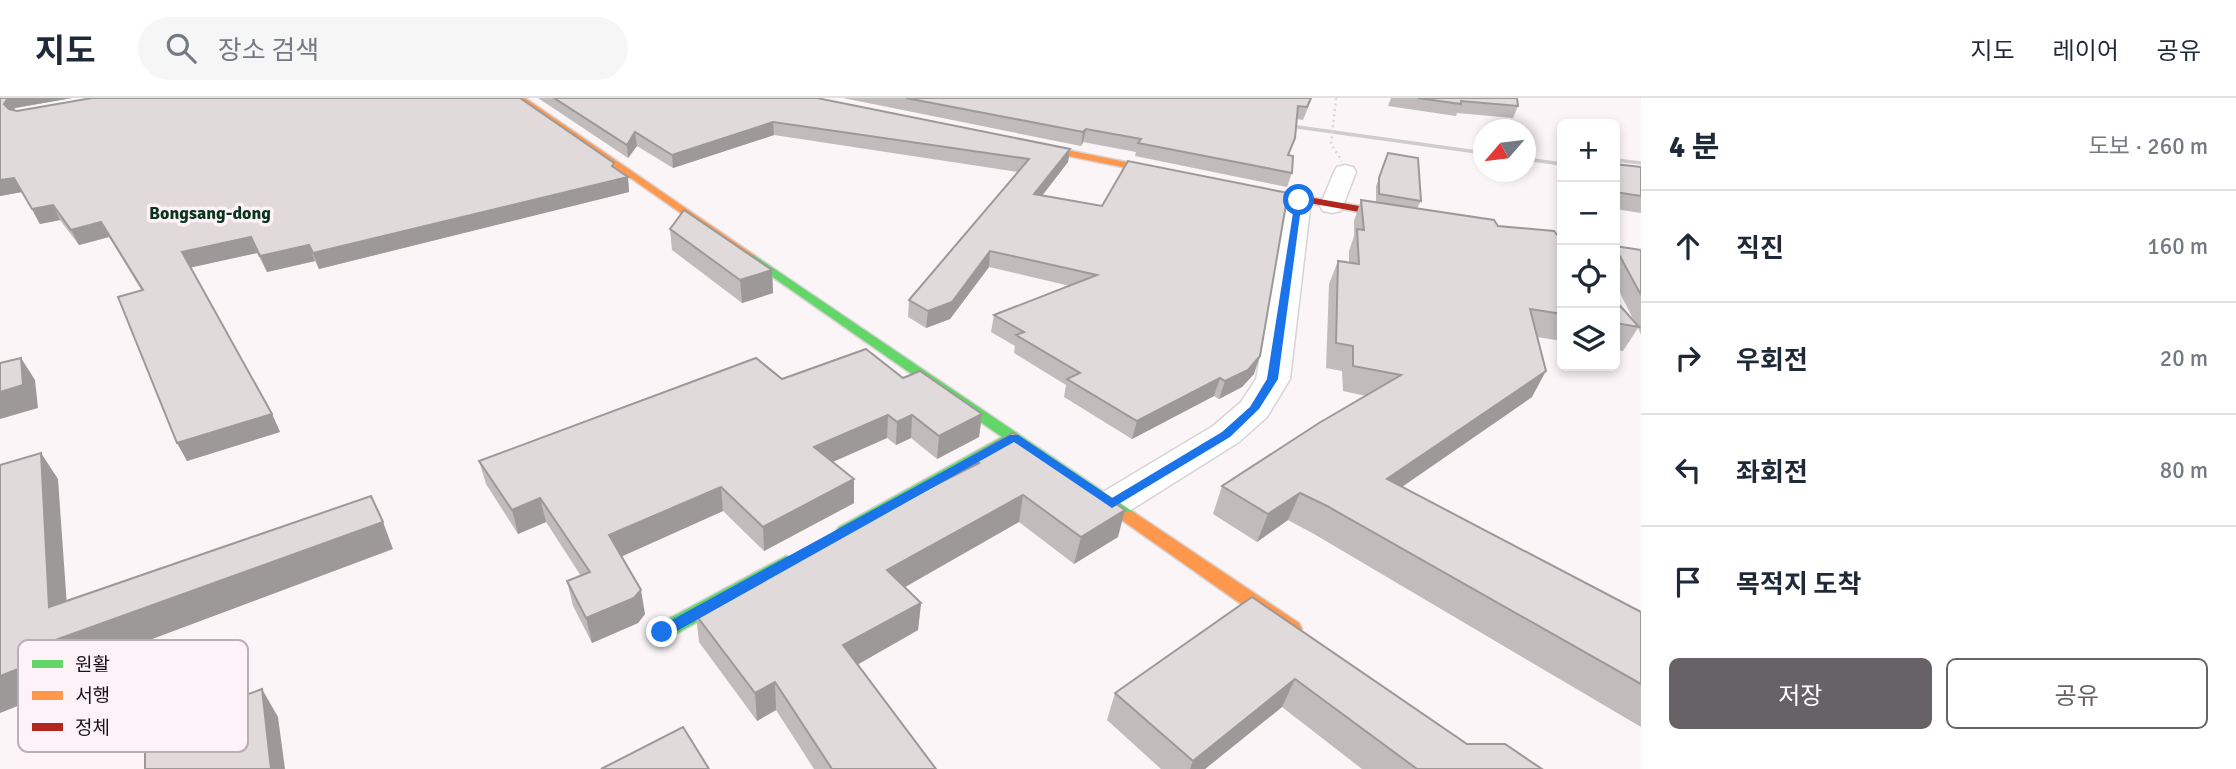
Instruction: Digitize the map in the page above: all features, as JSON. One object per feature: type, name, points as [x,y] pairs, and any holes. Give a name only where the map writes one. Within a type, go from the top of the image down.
[{"type":"street","points":[[520,98],[1304,637]]},
{"type":"street","points":[[1002,139],[1191,178]]},
{"type":"street","points":[[1332,205],[1343,167]]},
{"type":"street","points":[[1218,184],[1427,221]]},
{"type":"street","points":[[1112,504],[1226,434],[1254,409],[1273,379],[1299,200]]},
{"type":"street","points":[[832,538],[1014,437]]},
{"type":"street","points":[[662,632],[796,558]]},
{"type":"path","points":[[1336,98],[1331,144],[1343,167]]},
{"type":"building","points":[[0,98],[8,98],[4,104],[17,111],[92,98],[520,98],[614,163],[612,166],[628,177],[313,253],[309,245],[260,256],[251,237],[182,252],[272,414],[177,443],[118,297],[143,290],[101,222],[71,230],[53,205],[32,209],[14,178],[0,180]]},
{"type":"building","points":[[554,98],[817,98],[1070,149],[1034,194],[1102,206],[1128,161],[1288,193],[1260,356],[1248,370],[1225,381],[1220,378],[1137,421],[1067,379],[1080,373],[1016,335],[1024,332],[994,315],[1097,275],[990,251],[952,302],[928,311],[909,300],[1029,159],[773,122],[672,155],[635,132],[627,145]]},
{"type":"building","points":[[906,98],[1311,98],[1307,107],[1298,106],[1295,138],[1288,155],[1293,156],[1292,173],[1138,143],[1141,139],[1086,129],[1083,132]]},
{"type":"building","points":[[1418,98],[1517,98],[1518,106],[1461,101],[1461,104]]},
{"type":"building","points":[[1388,153],[1418,158],[1421,201],[1379,194],[1379,178]]},
{"type":"building","points":[[1620,165],[1641,167],[1641,196],[1620,193]]},
{"type":"building","points":[[1361,200],[1494,220],[1498,226],[1554,231],[1557,235],[1557,313],[1530,309],[1546,371],[1387,479],[1641,612],[1641,684],[1300,493],[1268,514],[1222,486],[1319,423],[1401,375],[1353,366],[1353,346],[1336,343],[1338,261],[1359,264],[1357,229],[1364,230]]},
{"type":"building","points":[[684,210],[772,270],[740,280],[670,229]]},
{"type":"building","points":[[1620,247],[1641,250],[1641,295],[1620,256]]},
{"type":"building","points":[[1620,306],[1639,327],[1620,324]]},
{"type":"building","points":[[866,349],[903,378],[920,371],[982,414],[939,436],[912,415],[897,422],[888,415],[814,447],[854,479],[763,527],[721,487],[609,535],[641,590],[634,598],[586,618],[567,581],[590,572],[540,498],[512,510],[479,461],[756,358],[782,379]]},
{"type":"building","points":[[21,358],[23,385],[0,392],[0,363]]},
{"type":"building","points":[[1013,433],[1125,510],[1081,537],[1023,495],[887,570],[921,603],[843,645],[936,769],[832,769],[775,682],[755,693],[696,615],[745,590],[740,586],[888,503],[892,507],[979,463],[971,457]]},
{"type":"building","points":[[41,453],[49,607],[371,496],[383,522],[56,640],[18,640],[18,669],[0,676],[0,465]]},
{"type":"building","points":[[1252,597],[1467,744],[1505,744],[1542,769],[1417,769],[1295,679],[1193,761],[1115,693]]},
{"type":"building","points":[[262,689],[271,769],[145,769],[145,752],[248,752],[248,694]]},
{"type":"building","points":[[683,727],[709,769],[601,769]]},
{"type":"railway","points":[[1276,124],[1473,151]]},
{"type":"railway","points":[[1536,160],[1557,163]]},
{"type":"railway","points":[[1620,161],[1641,163]]},
{"type":"traffic: fast","points":[[748,255],[1129,517]]},
{"type":"traffic: fast","points":[[845,531],[1014,437]]},
{"type":"traffic: fast","points":[[662,632],[786,563]]},
{"type":"traffic: slow","points":[[520,98],[748,255]]},
{"type":"traffic: slow","points":[[1018,143],[1175,175]]},
{"type":"traffic: slow","points":[[1129,517],[1292,629]]},
{"type":"traffic: jam","points":[[1234,187],[1410,218]]},
{"type":"district","name":"Bongsang-dong","points":[[210,213]]},
{"type":"route","points":[[662,632],[1014,437],[1112,504],[1226,434],[1254,409],[1273,379],[1299,200]]}]
